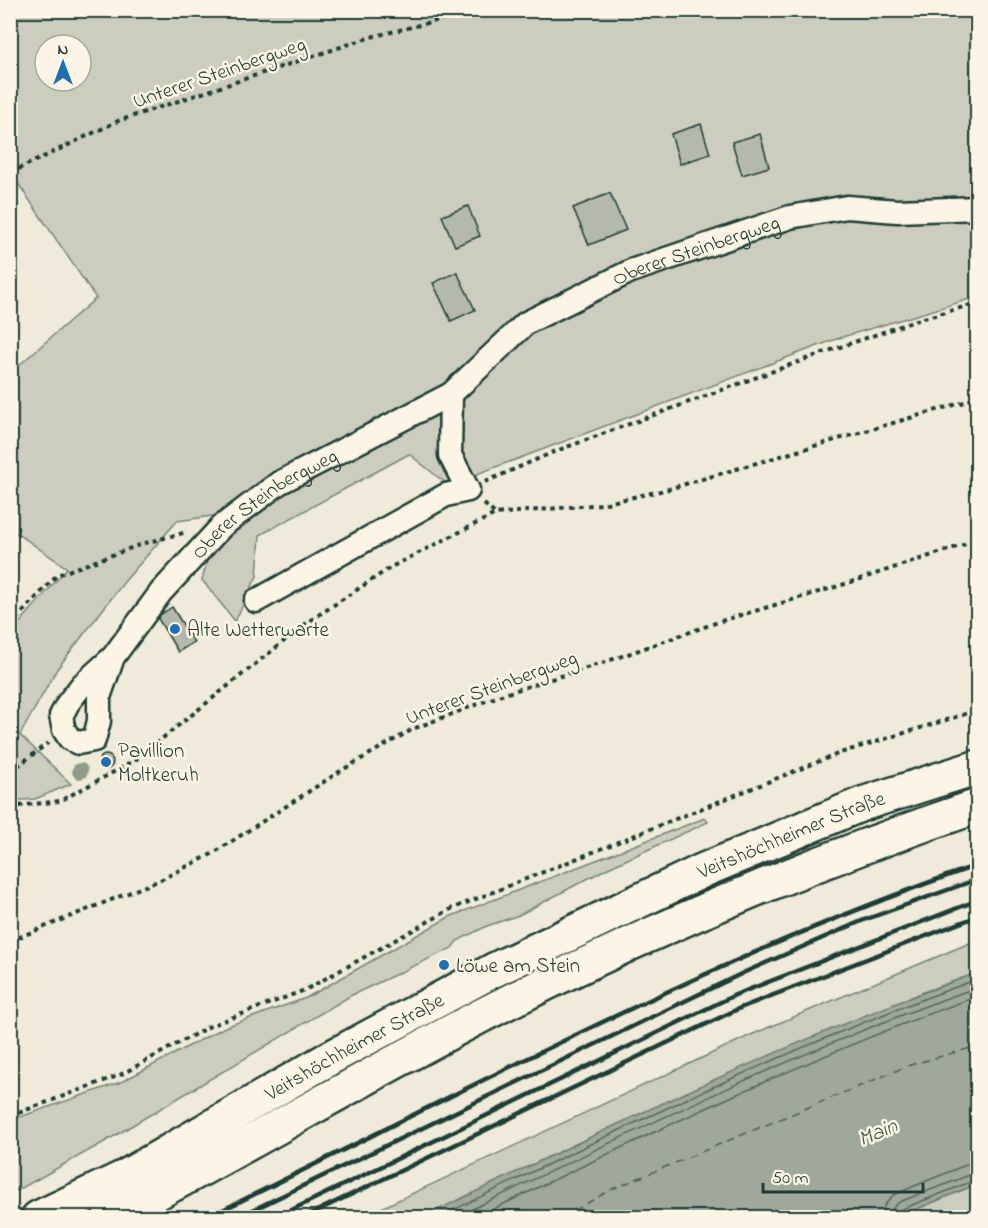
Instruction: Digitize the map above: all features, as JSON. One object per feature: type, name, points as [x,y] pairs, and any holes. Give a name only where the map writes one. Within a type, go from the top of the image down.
[{"type":"highway","name":"Veitshöchheimer Straße","points":[[38,1218],[125,1176],[330,1058],[495,970],[726,861],[862,804],[978,767]]},
{"type":"highway","name":"Veitshöchheimer Straße","points":[[109,1218],[355,1082],[501,1005],[610,953],[715,905],[869,843],[978,806]]},
{"type":"street","name":"Oberer Steinbergweg","points":[[113,657],[99,698],[97,731],[94,740],[78,742],[70,739],[64,730],[62,716],[68,703],[82,685],[113,657],[161,592],[222,526],[279,483],[451,394],[526,323],[631,271],[790,217],[847,207],[897,211],[978,208]]},
{"type":"street","points":[[256,601],[446,495],[468,490],[450,455],[451,394]]},
{"type":"path","name":"Unterer Steinbergweg","points":[[10,173],[118,122],[371,37],[480,10]]},
{"type":"path","points":[[468,490],[566,447],[906,324],[978,303]]},
{"type":"path","points":[[10,807],[60,801],[134,761],[308,622],[393,566],[495,514],[602,504],[665,490],[978,398]]},
{"type":"path","points":[[10,626],[57,575],[145,543],[222,526]]},
{"type":"path","name":"Unterer Steinbergweg","points":[[10,941],[160,880],[212,854],[339,772],[412,729],[504,694],[602,663],[721,621],[840,586],[978,540]]},
{"type":"path","points":[[10,1116],[120,1075],[210,1026],[305,990],[451,909],[840,753],[978,710]]},
{"type":"path","points":[[10,772],[64,730]]},
{"type":"shaded area","points":[[11,11],[977,11],[977,297],[839,338],[448,485],[409,454],[260,535],[257,576],[235,621],[202,580],[220,515],[177,521],[124,582],[57,669],[20,735],[71,784],[35,799],[10,801],[11,633],[67,568],[11,529],[10,373],[96,298],[11,173]]},
{"type":"shaded area","points":[[705,818],[708,822],[606,869],[519,915],[487,926],[457,941],[452,948],[350,996],[106,1141],[11,1194],[11,1120],[121,1082],[225,1027],[306,998],[449,917]]},
{"type":"shaded area","points":[[977,940],[977,973],[926,991],[738,1071],[423,1217],[360,1218],[753,1034]]},
{"type":"shaded area","points":[[977,1184],[977,1217],[898,1217]]},
{"type":"water","name":"Main","points":[[977,973],[977,1184],[898,1217],[423,1217],[628,1119],[766,1057],[906,999]]},
{"type":"building","points":[[701,124],[710,154],[680,164],[671,134]]},
{"type":"building","points":[[760,134],[769,167],[742,175],[732,142]]},
{"type":"building","points":[[610,193],[626,230],[589,245],[573,208]]},
{"type":"building","points":[[468,206],[480,236],[455,246],[442,216]]},
{"type":"building","points":[[457,272],[475,310],[451,321],[433,283]]},
{"type":"building","name":"Alte Wetterwarte","points":[[172,607],[194,642],[178,652],[157,617]]},
{"type":"building","name":"Pavillion Moltkeruh","points":[[103,755],[109,755],[113,762],[109,769],[103,769],[99,765],[99,759]]},
{"type":"ferry route","points":[[562,1218],[610,1190],[910,1065],[978,1046]]},
{"type":"railway","points":[[206,1218],[491,1076],[683,984],[878,901],[978,865]]},
{"type":"railway","points":[[236,1218],[745,972],[864,920],[978,879]]},
{"type":"railway","points":[[275,1218],[735,995],[978,900]]},
{"type":"railway","points":[[302,1218],[740,1008],[978,916]]},
{"type":"place","name":"Alte Wetterwarte","points":[[175,629]]},
{"type":"place","name":"Pavillion Moltkeruh","points":[[106,762]]},
{"type":"place","name":"Löwe am Stein","points":[[444,965]]}]
